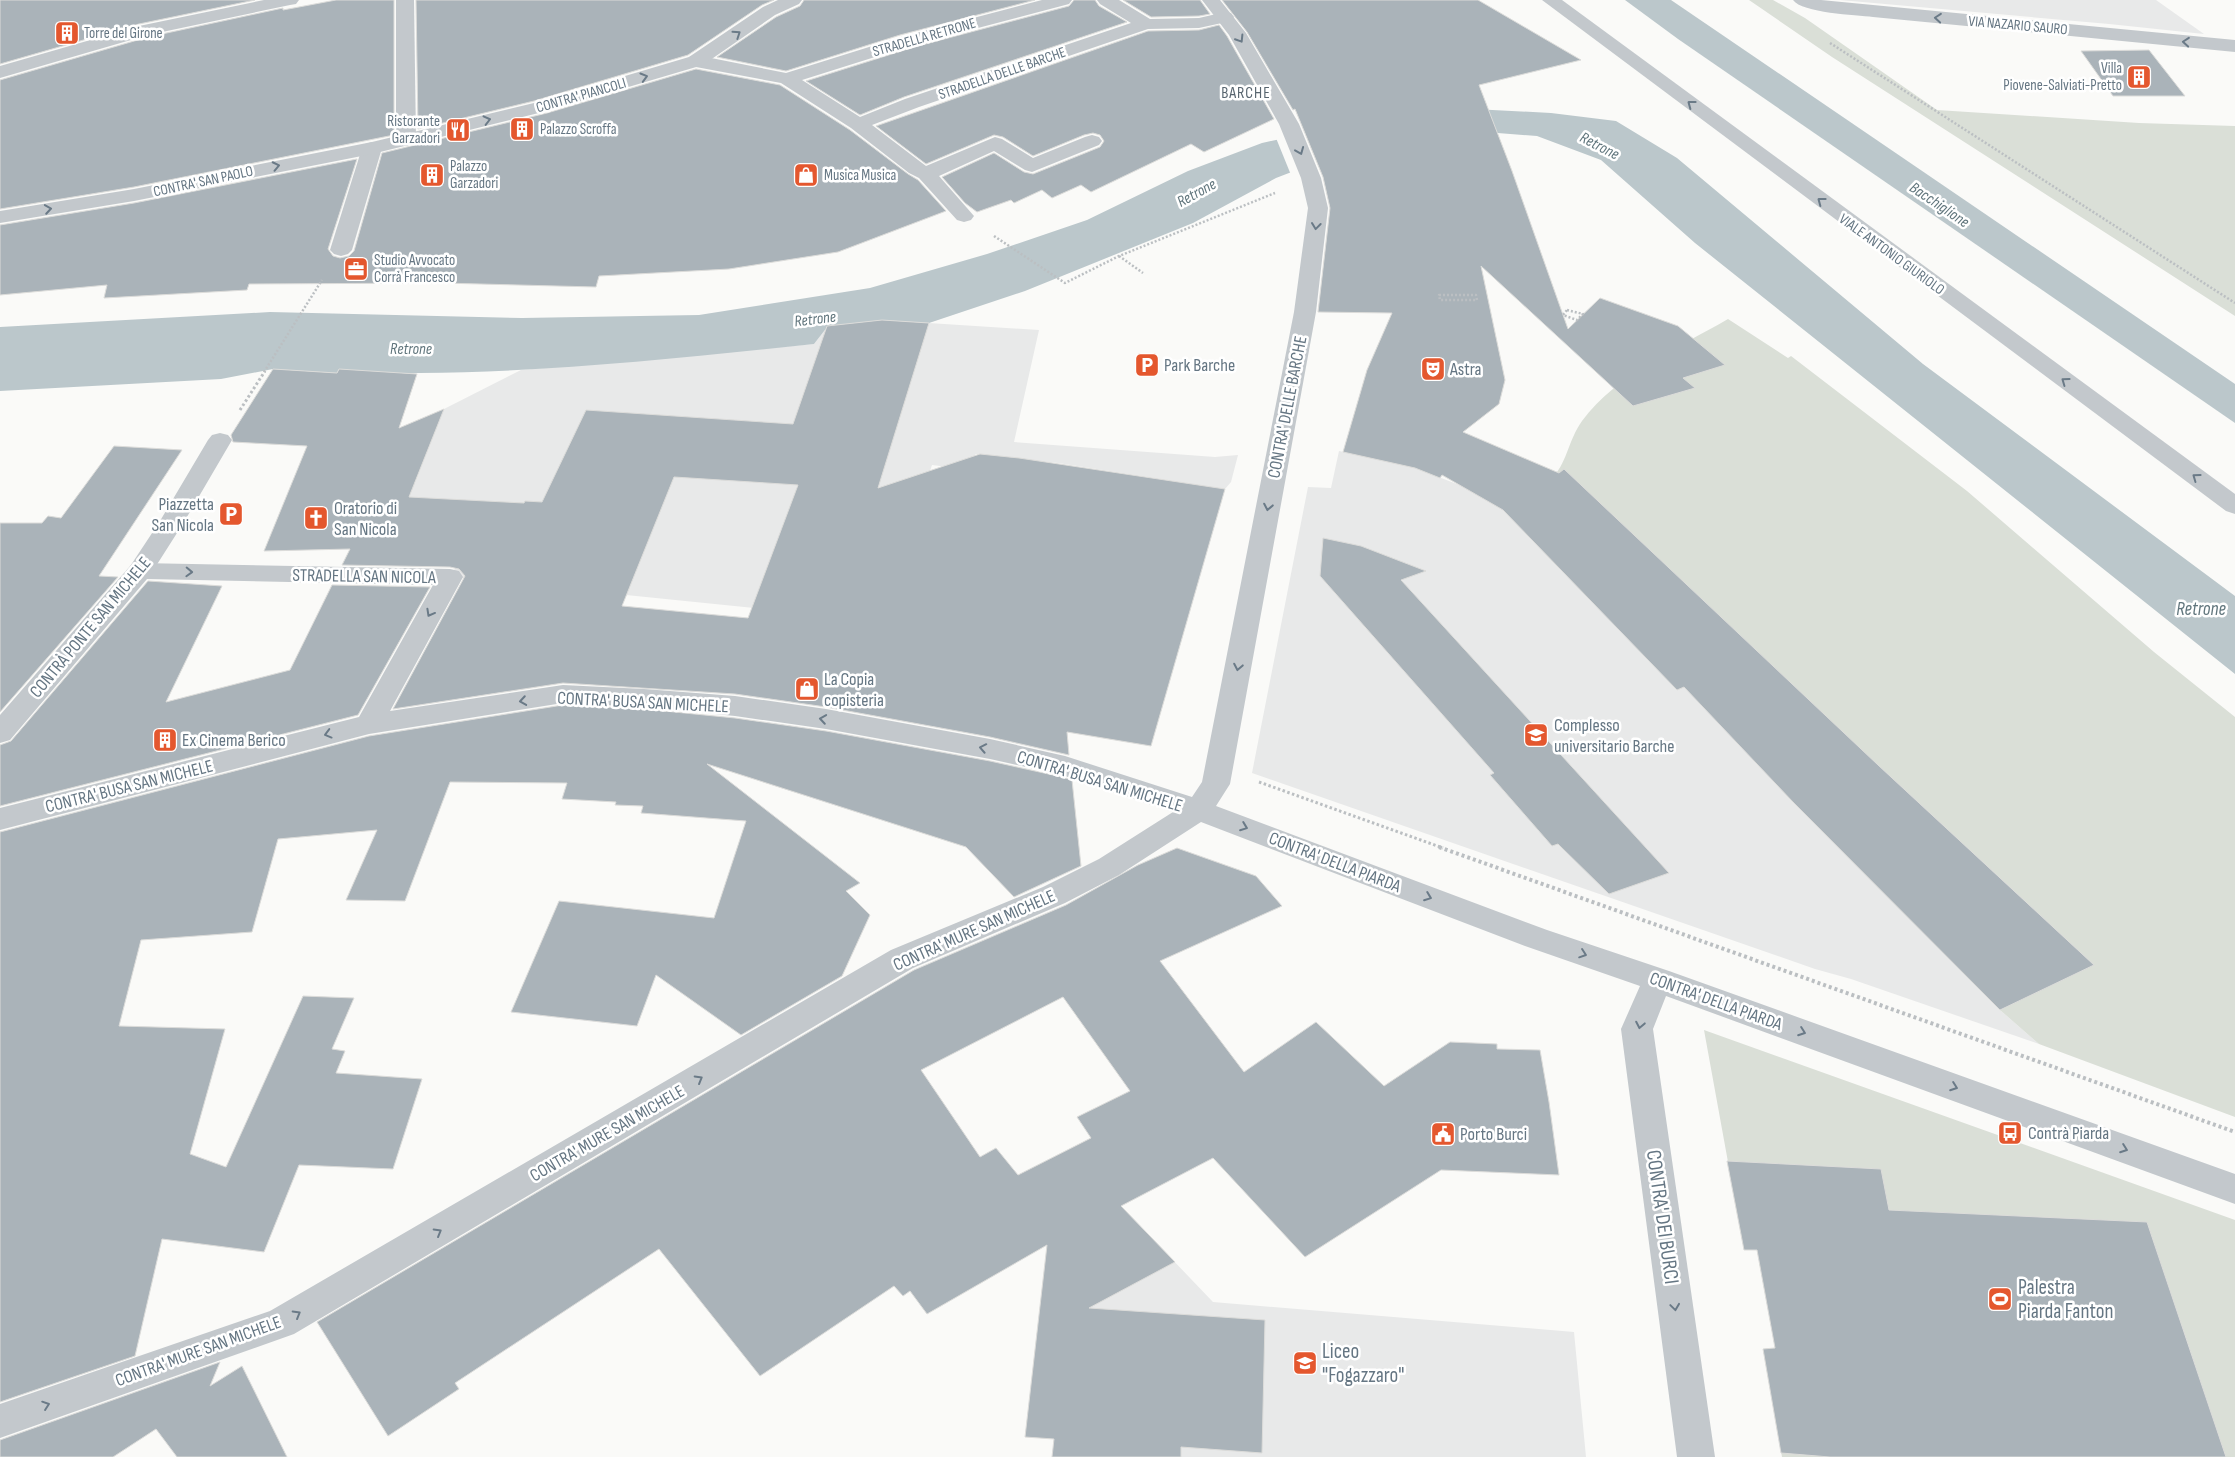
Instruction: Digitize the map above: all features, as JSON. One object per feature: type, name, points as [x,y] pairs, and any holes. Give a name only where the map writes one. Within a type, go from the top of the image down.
[{"type":"street","points":[[0,72],[145,30],[290,0]]},
{"type":"street","points":[[405,0],[406,140]]},
{"type":"street","points":[[696,61],[769,11],[789,0]]},
{"type":"street","name":"STRADELLA RETRONE","points":[[786,79],[907,41],[1063,0]]},
{"type":"street","points":[[1106,0],[1146,24],[1199,23],[1225,16]]},
{"type":"street","name":"CONTRA' DELLE BARCHE","points":[[1198,810],[1216,784],[1224,745],[1305,312],[1318,208],[1311,178],[1289,124],[1254,62],[1225,16],[1211,0]]},
{"type":"street","name":"VIALE ANTONIO GIURIOLO","points":[[1551,0],[2235,506]]},
{"type":"street","name":"VIA NAZARIO SAURO","points":[[1802,0],[1822,6],[1865,11],[2235,46]]},
{"type":"street","name":"STRADELLA DELLE BARCHE","points":[[858,124],[1146,24]]},
{"type":"street","points":[[696,61],[786,79],[858,124],[916,169],[926,174],[964,216]]},
{"type":"street","name":"CONTRA' PIANCOLI","points":[[406,140],[540,107],[696,61]]},
{"type":"street","points":[[976,129],[1032,166],[1092,142]]},
{"type":"street","name":"CONTRA' SAN PAOLO","points":[[0,217],[134,195],[406,140]]},
{"type":"street","points":[[926,174],[995,143]]},
{"type":"street","points":[[341,250],[372,148]]},
{"type":"street","name":"CONTRÀ PONTE SAN MICHELE","points":[[0,733],[140,571],[172,522],[220,440]]},
{"type":"street","name":"STRADELLA SAN NICOLA","points":[[140,571],[450,577],[369,724]]},
{"type":"street","name":"CONTRA' BUSA SAN MICHELE","points":[[0,819],[369,724],[563,694],[644,698],[735,706],[835,721],[990,749],[1065,766],[1198,810]]},
{"type":"street","name":"CONTRA' DELLA PIARDA","points":[[1198,810],[1536,938],[1658,980],[2235,1189]]},
{"type":"street","name":"CONTRA' MURE SAN MICHELE","points":[[0,1421],[281,1323],[902,959],[1062,891],[1109,867],[1198,810]]},
{"type":"street","name":"CONTRA' DEI BURCI","points":[[1658,980],[1643,1011],[1637,1029],[1696,1457]]},
{"type":"path","points":[[1828,42],[2235,303]]},
{"type":"path","points":[[964,216],[1065,283],[1119,256],[1311,178]]},
{"type":"path","points":[[220,440],[341,250]]},
{"type":"path","points":[[1119,256],[1143,273]]},
{"type":"path","points":[[1439,295],[1476,295],[1477,300],[1440,300],[1439,295]]},
{"type":"path","points":[[1567,310],[1575,312],[1583,314],[1577,320],[1563,315],[1567,310]]},
{"type":"path","points":[[1224,745],[1246,748],[1246,777],[2235,1132]]},
{"type":"shaded area","points":[[1749,0],[1773,0],[1805,18],[1937,110],[2139,123],[2235,126],[2235,316],[1832,57]]},
{"type":"shaded area","points":[[1840,0],[2156,0],[2204,34],[2109,24]]},
{"type":"shaded area","points":[[1728,319],[1788,358],[1791,356],[1967,491],[2154,652],[2235,717],[2235,1117],[2039,1044],[2000,1010],[2093,964],[1878,765],[1550,480],[1564,460],[1577,428],[1597,404],[1613,389],[1669,351]]},
{"type":"shaded area","points":[[882,320],[1039,330],[1014,442],[1215,457],[1238,455],[1231,482],[1225,489],[1058,463],[976,454],[972,458],[948,467],[932,465],[882,621],[450,577],[461,558],[343,549],[366,486],[415,483],[444,409],[521,370],[814,344],[828,326]]},
{"type":"shaded area","name":"Complesso universitario Barche","points":[[1339,451],[1415,468],[1462,486],[1494,503],[1878,765],[2094,965],[2000,1010],[2039,1044],[1851,979],[1815,969],[1252,773],[1308,487],[1331,488]]},
{"type":"shaded area","name":"Palestra Piarda Fanton","points":[[1704,1030],[2235,1220],[2235,1457],[1782,1457],[1763,1349],[1775,1348],[1757,1250],[1744,1250]]},
{"type":"shaded area","name":"Liceo \"Fogazzaro\"","points":[[1146,1232],[1213,1302],[1574,1332],[1586,1457],[1052,1457],[1054,1439],[1040,1306]]},
{"type":"water","name":"Bacchiglione","points":[[1625,0],[1671,0],[2235,384],[2235,423],[1678,39]]},
{"type":"water","name":"Retrone","points":[[1454,108],[1551,113],[1616,121],[1677,158],[1923,364],[2235,596],[2235,674],[1695,243],[1601,160],[1537,136],[1485,132],[1341,153],[1276,178],[1193,223],[1025,291],[929,323],[882,320],[828,326],[814,344],[666,359],[518,370],[409,373],[339,369],[337,373],[273,369],[221,379],[0,391],[0,327],[270,312],[522,318],[699,315],[870,288],[987,254],[1087,220],[1188,171],[1262,143],[1356,123]]},
{"type":"pier","points":[[1306,131],[1320,164],[1291,175],[1276,138]]},
{"type":"building","points":[[0,0],[255,0],[139,24],[0,64]]},
{"type":"building","points":[[336,0],[394,0],[394,135],[134,187],[0,209],[0,80],[148,37],[283,8],[283,10]]},
{"type":"building","points":[[416,0],[774,0],[762,5],[688,55],[534,101],[418,129]]},
{"type":"building","points":[[804,0],[1035,0],[900,35],[786,71],[717,57],[776,17],[800,6]]},
{"type":"building","points":[[1074,0],[1095,0],[1099,6],[1127,22],[904,97],[860,115],[806,81],[914,47],[1069,6]]},
{"type":"building","points":[[1123,0],[1200,0],[1210,14],[1151,17]]},
{"type":"building","points":[[1222,0],[1478,0],[1581,60],[1479,85],[1512,171],[1568,329],[1600,298],[1678,326],[1725,365],[1683,378],[1695,388],[1633,406],[1481,266],[1505,380],[1499,404],[1463,432],[1559,473],[1564,469],[1878,765],[2094,965],[2000,1010],[1793,802],[1684,687],[1677,690],[1503,510],[1442,475],[1440,478],[1415,468],[1343,452],[1367,370],[1392,313],[1318,312],[1330,208],[1323,177],[1295,109],[1293,110],[1247,32]]},
{"type":"building","points":[[1219,25],[1274,119],[1204,152],[1191,144],[1091,192],[1081,185],[1052,198],[1042,190],[1014,203],[1011,200],[977,212],[965,203],[942,177],[994,153],[1024,172],[1033,174],[1100,147],[1104,141],[1100,135],[1093,133],[1084,135],[1033,156],[1003,137],[994,135],[926,164],[876,126],[1148,31],[1199,30]]},
{"type":"building","name":"Villa Piovene-Salviati-Pretto","points":[[2149,50],[2185,96],[2113,96],[2081,51]]},
{"type":"building","points":[[696,69],[780,85],[850,130],[918,180],[946,211],[838,252],[729,269],[599,276],[596,287],[441,283],[249,284],[247,290],[104,298],[107,285],[0,295],[0,225],[134,203],[357,159],[328,249],[333,256],[340,258],[349,256],[354,251],[382,153],[547,113]]},
{"type":"building","points":[[882,320],[929,323],[878,488],[980,454],[1019,458],[1225,489],[1151,746],[1067,732],[1069,755],[990,737],[826,707],[735,694],[563,683],[393,709],[465,576],[459,569],[450,567],[342,565],[350,549],[264,551],[307,446],[233,442],[231,435],[273,369],[337,373],[339,369],[417,374],[399,428],[444,409],[409,497],[524,503],[525,501],[542,502],[586,410],[793,424],[827,326]],"holes":[[[674,477],[798,485],[748,618],[622,606]]]},
{"type":"building","points":[[114,446],[182,450],[99,576],[118,577],[0,712],[0,523],[42,523],[48,516],[61,518]]},
{"type":"building","points":[[1323,538],[1361,546],[1426,571],[1401,580],[1669,873],[1609,894],[1558,844],[1552,846],[1490,775],[1494,773],[1320,576]]},
{"type":"building","points":[[148,581],[222,586],[166,702],[290,670],[332,585],[430,587],[358,715],[0,806],[0,745],[11,741]]},
{"type":"building","points":[[563,705],[644,709],[735,718],[826,731],[990,761],[1072,780],[1081,866],[1014,897],[966,847],[707,764],[860,883],[846,891],[870,915],[842,976],[741,1035],[656,975],[637,1026],[511,1012],[559,901],[714,918],[746,821],[641,813],[643,806],[615,805],[616,802],[562,799],[567,783],[450,782],[405,901],[346,900],[377,830],[278,839],[252,932],[141,940],[119,1026],[225,1029],[190,1154],[226,1167],[303,996],[354,998],[332,1049],[345,1051],[336,1073],[422,1079],[393,1169],[299,1165],[264,1252],[162,1239],[135,1356],[0,1402],[0,832],[369,736]]},
{"type":"building","points":[[1177,848],[1256,876],[1282,906],[1160,961],[1244,1072],[1316,1022],[1384,1086],[1450,1042],[1497,1044],[1497,1049],[1540,1050],[1559,1175],[1441,1170],[1305,1257],[1213,1158],[1121,1206],[1175,1262],[1089,1308],[1265,1320],[1262,1453],[1181,1447],[1181,1457],[1052,1457],[1054,1439],[1025,1437],[1047,1245],[927,1314],[910,1291],[903,1296],[894,1286],[760,1376],[659,1249],[455,1383],[459,1389],[388,1436],[317,1322],[914,970],[1066,905],[1138,865]],"holes":[[[1063,997],[1130,1091],[1077,1117],[1091,1138],[1018,1175],[996,1148],[980,1157],[921,1070]]]},
{"type":"building","name":"Palestra Piarda Fanton","points":[[1727,1161],[1881,1169],[1889,1210],[2147,1222],[2226,1457],[1830,1457],[1781,1453],[1763,1349],[1775,1348],[1757,1250],[1744,1250]]},
{"type":"building","points":[[220,1362],[210,1386],[242,1366],[287,1457],[177,1457],[156,1429],[113,1457],[0,1457],[0,1440]]},
{"type":"place","name":"Torre del Girone","points":[[67,33]]},
{"type":"place","name":"Villa Piovene-Salviati-Pretto","points":[[2139,77]]},
{"type":"place","name":"Palazzo Scroffa","points":[[522,129]]},
{"type":"place","name":"Ristorante Garzadori","points":[[458,130]]},
{"type":"place","name":"Palazzo Garzadori","points":[[432,175]]},
{"type":"place","name":"Musica Musica","points":[[806,175]]},
{"type":"place","name":"Studio Avvocato Corrà Francesco","points":[[356,269]]},
{"type":"place","name":"Park Barche","points":[[1147,365]]},
{"type":"place","name":"Astra","points":[[1433,369]]},
{"type":"place","name":"Piazzetta San Nicola","points":[[231,514]]},
{"type":"place","name":"Oratorio di San Nicola","points":[[316,518]]},
{"type":"place","name":"La Copia copisteria","points":[[807,689]]},
{"type":"place","name":"Complesso universitario Barche","points":[[1536,735]]},
{"type":"place","name":"Ex Cinema Berico","points":[[165,740]]},
{"type":"place","name":"Contrà Piarda","points":[[2010,1133]]},
{"type":"place","name":"Porto Burci","points":[[1443,1134]]},
{"type":"place","name":"Palestra Piarda Fanton","points":[[2000,1299]]},
{"type":"place","name":"Liceo \"Fogazzaro\"","points":[[1305,1363]]},
{"type":"district","name":"BARCHE","points":[[1246,92]]}]
